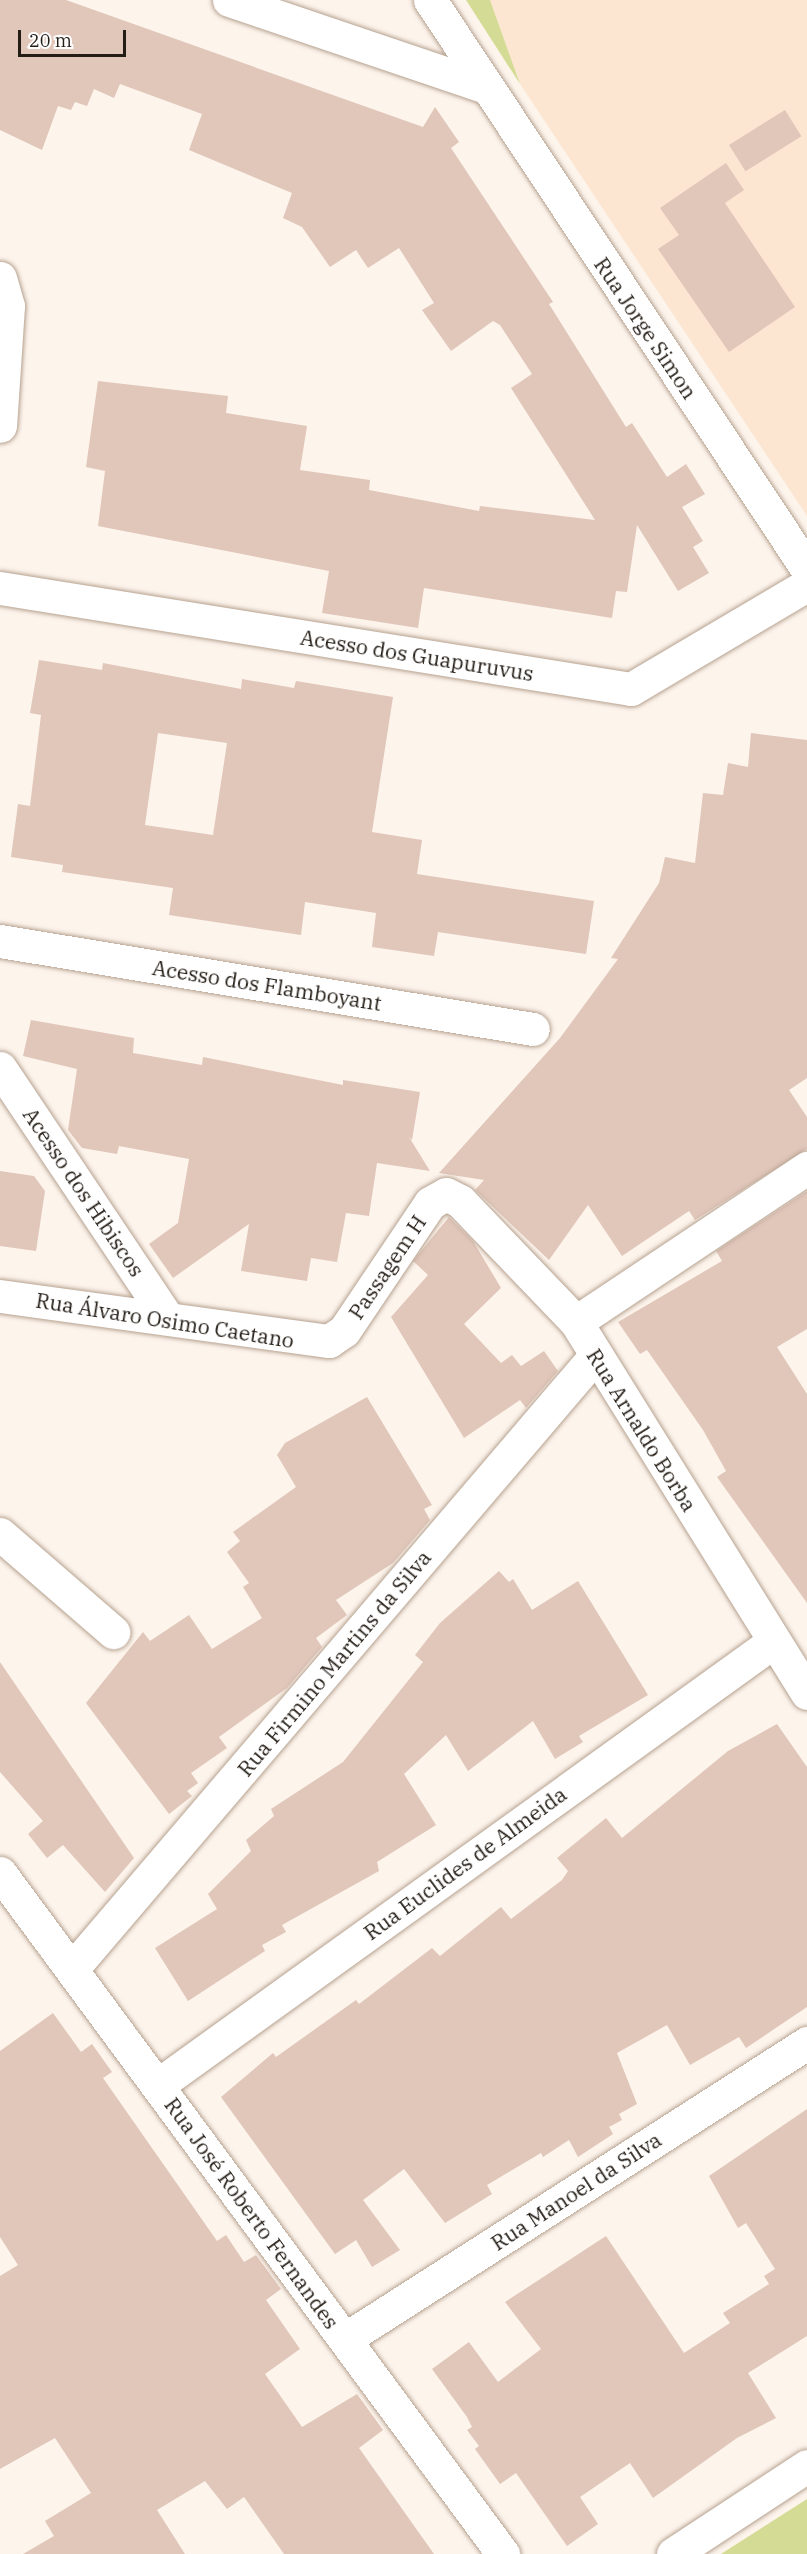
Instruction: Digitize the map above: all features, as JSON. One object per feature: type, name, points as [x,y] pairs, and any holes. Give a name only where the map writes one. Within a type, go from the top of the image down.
[{"type":"street","points":[[229,0],[486,87]]},
{"type":"street","name":"Rua Jorge Simon","points":[[430,0],[807,568]]},
{"type":"street","points":[[0,278],[8,306],[0,426]]},
{"type":"street","name":"Acesso dos Guapuruvus","points":[[0,588],[632,689],[807,585]]},
{"type":"street","name":"Acesso dos Flamboyant","points":[[0,941],[533,1029]]},
{"type":"street","name":"Acesso dos Hibiscos","points":[[0,1068],[167,1317]]},
{"type":"street","points":[[576,1322],[807,1168]]},
{"type":"street","name":"Rua Arnaldo Borba","points":[[446,1194],[460,1201],[546,1286],[576,1322],[773,1642],[807,1693]]},
{"type":"street","name":"Passagem H","points":[[329,1341],[344,1330],[430,1203],[446,1194]]},
{"type":"street","name":"Rua Álvaro Osimo Caetano","points":[[0,1296],[167,1317],[329,1341]]},
{"type":"street","name":"Rua Firmino Martins da Silva","points":[[72,1969],[595,1356]]},
{"type":"street","points":[[0,1534],[113,1632]]},
{"type":"street","name":"Rua Euclides de Almeida","points":[[158,2085],[773,1642]]},
{"type":"street","name":"Rua José Roberto Fernandes","points":[[0,1873],[503,2554]]},
{"type":"street","name":"Rua Manoel da Silva","points":[[345,2339],[807,2043]]},
{"type":"street","points":[[675,2553],[807,2466]]},
{"type":"shaded area","points":[[490,0],[807,0],[807,516],[520,84]]},
{"type":"green space","points":[[466,0],[490,0],[520,84]]},
{"type":"green space","points":[[807,2499],[807,2554],[721,2554]]},
{"type":"building","points":[[0,0],[66,0],[423,127],[435,107],[459,142],[451,148],[553,302],[549,304],[626,427],[632,423],[667,477],[686,464],[705,494],[682,507],[703,541],[693,547],[709,573],[678,591],[637,525],[627,592],[616,591],[612,618],[424,588],[418,628],[322,613],[329,571],[98,526],[105,471],[86,467],[98,381],[228,396],[226,413],[307,426],[300,470],[370,480],[369,490],[479,511],[480,506],[595,520],[511,388],[532,374],[500,325],[493,321],[451,351],[422,310],[434,303],[399,248],[368,268],[356,250],[330,267],[302,227],[283,218],[292,193],[189,150],[202,114],[120,84],[114,98],[94,89],[87,106],[75,102],[71,110],[58,106],[42,150],[0,130]]},
{"type":"building","points":[[785,110],[801,136],[745,171],[729,145]]},
{"type":"building","points":[[726,163],[744,190],[725,203],[795,307],[729,352],[658,249],[679,235],[660,208]]},
{"type":"building","points":[[39,660],[102,670],[103,663],[241,689],[242,679],[294,688],[296,681],[393,697],[372,832],[422,840],[417,874],[594,901],[586,954],[438,932],[434,956],[372,947],[376,913],[305,902],[301,935],[169,915],[173,888],[62,872],[63,865],[11,857],[18,804],[30,806],[41,715],[30,713]],"holes":[[[158,733],[227,743],[213,835],[145,825]]]},
{"type":"building","points":[[751,733],[807,740],[807,1078],[789,1090],[807,1117],[807,1149],[695,1220],[689,1211],[622,1256],[588,1205],[549,1260],[475,1190],[484,1180],[439,1173],[560,1038],[618,959],[611,958],[659,883],[665,857],[695,863],[703,793],[723,795],[728,763],[748,767]]},
{"type":"building","points":[[31,1020],[134,1038],[133,1053],[202,1065],[203,1057],[343,1085],[343,1080],[420,1092],[412,1140],[409,1137],[430,1171],[377,1163],[369,1216],[346,1213],[337,1262],[311,1258],[307,1281],[241,1271],[249,1224],[173,1278],[149,1244],[178,1223],[189,1159],[119,1146],[117,1154],[82,1148],[68,1130],[77,1069],[23,1056]]},
{"type":"building","points":[[0,1171],[34,1176],[45,1191],[36,1251],[0,1246]]},
{"type":"building","points":[[807,1191],[807,1329],[777,1347],[807,1394],[807,1603],[717,1477],[726,1471],[703,1430],[647,1350],[640,1354],[618,1322],[722,1261],[716,1251]]},
{"type":"building","points":[[449,1217],[473,1241],[501,1288],[464,1324],[501,1363],[512,1355],[521,1366],[544,1351],[558,1371],[526,1408],[520,1400],[464,1438],[391,1317],[428,1275],[413,1261]]},
{"type":"building","points":[[367,1397],[432,1505],[424,1509],[430,1520],[393,1563],[336,1600],[347,1615],[316,1638],[322,1647],[287,1688],[219,1737],[227,1748],[191,1773],[198,1783],[187,1791],[192,1796],[169,1814],[86,1703],[143,1632],[150,1641],[189,1615],[212,1649],[262,1618],[243,1587],[249,1583],[227,1552],[240,1541],[233,1532],[296,1487],[277,1455],[285,1443]]},
{"type":"building","points":[[499,1571],[509,1582],[513,1579],[532,1610],[578,1581],[648,1695],[579,1736],[583,1742],[555,1759],[533,1721],[468,1771],[446,1735],[404,1774],[436,1825],[377,1862],[379,1871],[282,1925],[286,1932],[262,1945],[265,1951],[188,2001],[155,1948],[217,1909],[208,1894],[251,1851],[246,1840],[274,1816],[271,1809],[343,1762],[423,1662],[415,1655],[440,1623]]},
{"type":"building","points":[[0,1662],[134,1858],[105,1892],[63,1845],[47,1858],[28,1834],[43,1821],[0,1772]]},
{"type":"building","points":[[777,1724],[807,1767],[807,2007],[746,2048],[739,2037],[690,2065],[667,2025],[617,2053],[637,2104],[619,2114],[622,2120],[609,2127],[613,2134],[578,2157],[569,2140],[543,2157],[541,2153],[487,2185],[492,2194],[445,2223],[404,2169],[363,2200],[400,2250],[372,2267],[356,2240],[335,2254],[221,2097],[273,2053],[276,2057],[356,2000],[359,2004],[432,1948],[440,1956],[501,1907],[511,1919],[562,1880],[568,1871],[557,1858],[606,1818],[622,1838],[728,1751]]},
{"type":"building","points":[[53,2013],[81,2052],[92,2044],[112,2072],[103,2078],[217,2241],[226,2235],[244,2262],[256,2255],[281,2289],[266,2300],[300,2349],[265,2374],[302,2427],[357,2394],[383,2430],[359,2448],[434,2554],[284,2554],[244,2497],[227,2509],[205,2481],[157,2510],[185,2554],[23,2554],[54,2536],[45,2521],[91,2493],[55,2438],[0,2469],[0,2276],[18,2265],[0,2237],[0,2051]]},
{"type":"building","points":[[807,2109],[807,2336],[748,2373],[776,2418],[737,2438],[653,2498],[630,2463],[580,2497],[598,2524],[567,2546],[516,2473],[500,2484],[475,2449],[479,2446],[467,2430],[472,2427],[467,2417],[432,2369],[469,2342],[498,2382],[541,2349],[505,2302],[606,2236],[684,2353],[730,2323],[723,2313],[769,2284],[764,2276],[775,2269],[746,2223],[738,2228],[709,2176]]}]
